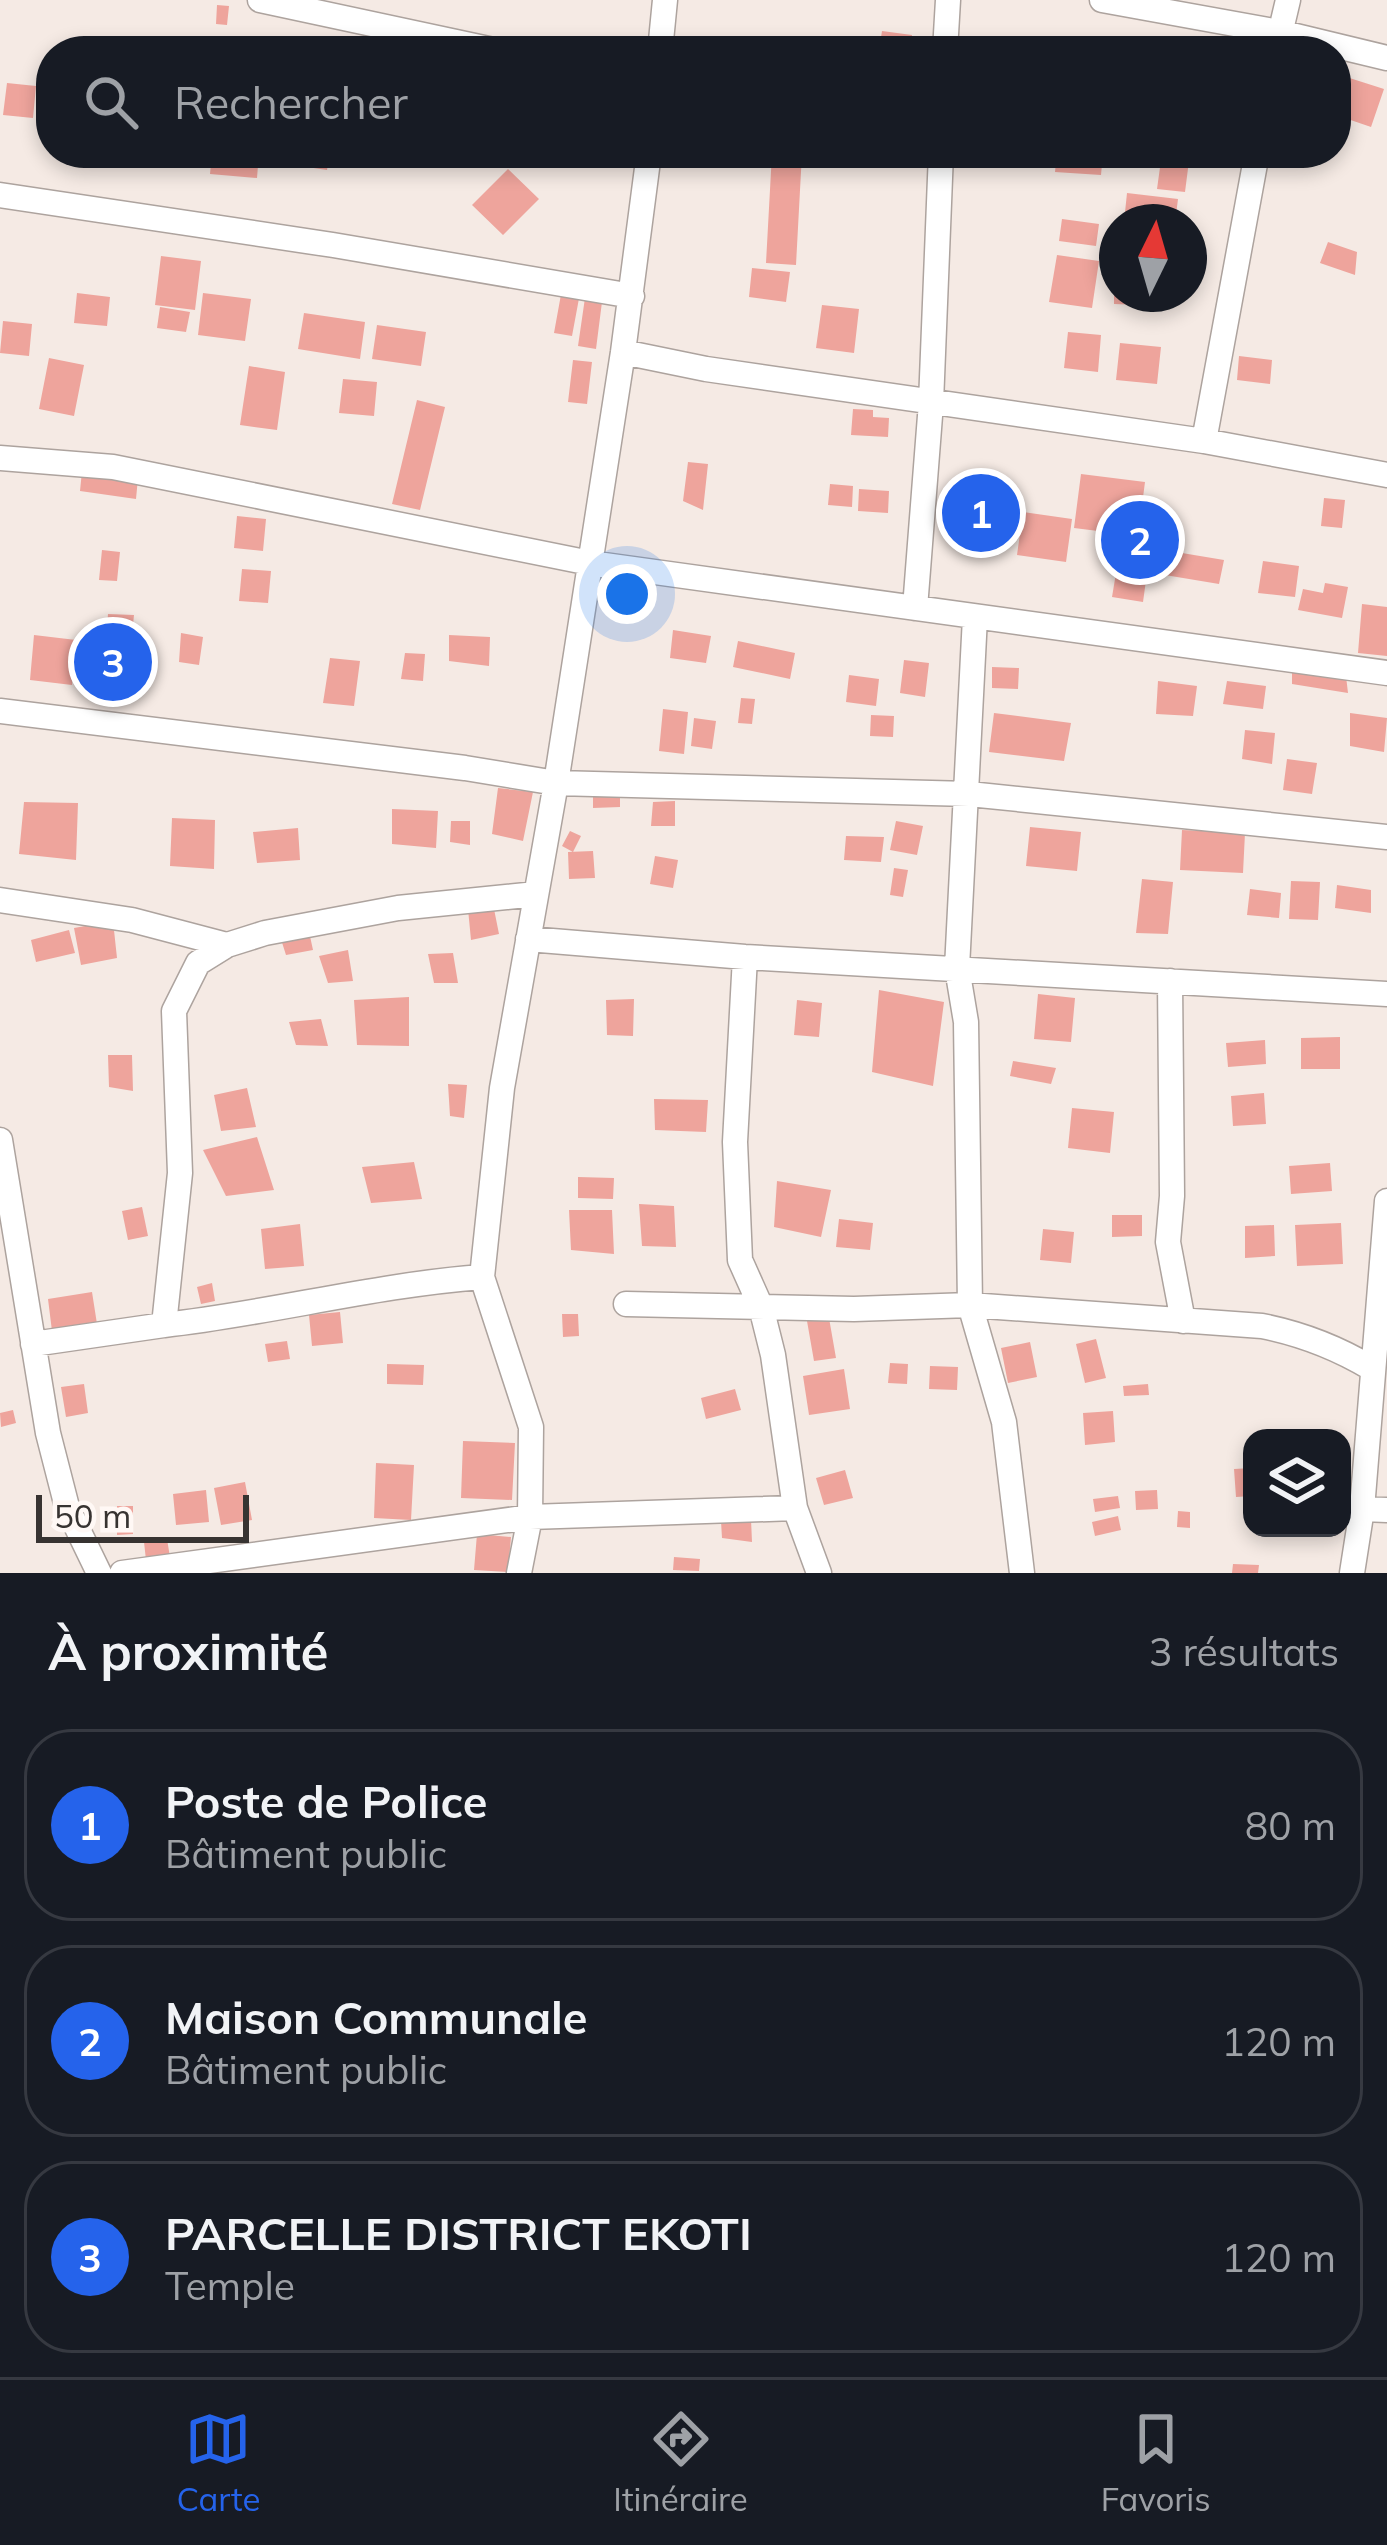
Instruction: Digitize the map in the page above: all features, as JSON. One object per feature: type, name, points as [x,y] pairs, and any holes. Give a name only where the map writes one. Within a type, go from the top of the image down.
[{"type":"street","points":[[260,0],[429,36]]},
{"type":"street","points":[[662,36],[665,0]]},
{"type":"street","points":[[946,36],[948,0]]},
{"type":"street","points":[[1279,36],[1288,0]]},
{"type":"street","points":[[1118,1],[1255,36]]},
{"type":"street","points":[[1351,53],[1387,58]]},
{"type":"street","points":[[519,1573],[530,1517],[531,1426],[482,1277],[502,1088],[556,783],[632,296],[647,168]]},
{"type":"street","points":[[915,608],[931,403],[939,168]]},
{"type":"street","points":[[1204,441],[1254,168]]},
{"type":"street","points":[[0,195],[311,241],[632,296]]},
{"type":"street","points":[[623,352],[931,403],[1204,441],[1387,475]]},
{"type":"street","points":[[0,458],[113,467],[590,563],[1387,673]]},
{"type":"street","points":[[975,617],[957,968],[966,1022],[970,1305],[1004,1422],[1022,1573]]},
{"type":"street","points":[[0,711],[556,783],[969,794],[1387,837]]},
{"type":"street","points":[[164,1325],[180,1173],[174,1011],[197,963],[227,945],[265,933],[398,908],[536,894]]},
{"type":"street","points":[[0,900],[132,920],[227,945]]},
{"type":"street","points":[[528,939],[745,957],[1387,994]]},
{"type":"street","points":[[745,957],[734,1142],[740,1259],[760,1307],[782,1401],[795,1508],[819,1573]]},
{"type":"street","points":[[1170,981],[1172,1196],[1168,1242],[1183,1321]]},
{"type":"street","points":[[0,1139],[48,1433],[67,1507],[99,1573]]},
{"type":"street","points":[[1352,1573],[1375,1509],[1371,1368],[1387,1201]]},
{"type":"street","points":[[33,1344],[482,1277]]},
{"type":"street","points":[[626,1304],[854,1310],[970,1305],[1183,1321],[1296,1333],[1339,1349],[1371,1368]]},
{"type":"street","points":[[122,1573],[530,1517],[795,1508]]},
{"type":"building","points":[[217,5],[229,6],[227,25],[216,24]]},
{"type":"building","points":[[882,31],[912,35],[912,36],[881,36]]},
{"type":"building","points":[[1351,78],[1384,89],[1371,127],[1351,120]]},
{"type":"building","points":[[7,83],[36,86],[33,118],[3,115]]},
{"type":"building","points":[[211,168],[258,168],[257,178],[210,174]]},
{"type":"building","points":[[771,168],[801,168],[796,265],[766,263]]},
{"type":"building","points":[[1055,168],[1102,168],[1101,175],[1055,172]]},
{"type":"building","points":[[1160,168],[1188,168],[1185,192],[1157,189]]},
{"type":"building","points":[[508,169],[539,199],[503,235],[472,205]]},
{"type":"building","points":[[1127,193],[1178,199],[1177,204],[1126,204]]},
{"type":"building","points":[[1062,219],[1099,224],[1096,246],[1059,241]]},
{"type":"building","points":[[1328,242],[1357,252],[1355,275],[1320,263]]},
{"type":"building","points":[[1057,255],[1099,261],[1092,308],[1049,302]]},
{"type":"building","points":[[161,256],[201,261],[195,310],[155,305]]},
{"type":"building","points":[[752,268],[790,272],[786,302],[749,297]]},
{"type":"building","points":[[562,289],[580,293],[572,336],[554,333]]},
{"type":"building","points":[[586,291],[603,294],[596,349],[578,346]]},
{"type":"building","points":[[77,293],[110,297],[107,326],[74,323]]},
{"type":"building","points":[[203,293],[251,299],[245,341],[198,335]]},
{"type":"building","points":[[822,305],[859,309],[854,353],[816,348]]},
{"type":"building","points":[[160,307],[190,312],[186,332],[157,328]]},
{"type":"building","points":[[304,313],[365,322],[360,359],[298,349]]},
{"type":"building","points":[[3,321],[32,324],[29,356],[0,353]]},
{"type":"building","points":[[377,325],[426,332],[421,366],[372,359]]},
{"type":"building","points":[[1068,332],[1101,335],[1098,372],[1064,368]]},
{"type":"building","points":[[1120,343],[1161,347],[1157,384],[1116,380]]},
{"type":"building","points":[[1239,356],[1272,360],[1270,384],[1237,380]]},
{"type":"building","points":[[49,358],[84,365],[74,416],[39,409]]},
{"type":"building","points":[[573,360],[592,362],[587,404],[568,402]]},
{"type":"building","points":[[249,366],[285,372],[277,430],[240,425]]},
{"type":"building","points":[[343,379],[377,382],[374,416],[339,413]]},
{"type":"building","points":[[417,400],[445,407],[420,510],[392,504]]},
{"type":"building","points":[[853,409],[873,410],[873,417],[889,418],[888,437],[851,435]]},
{"type":"building","points":[[688,462],[708,464],[703,510],[683,501]]},
{"type":"building","points":[[82,471],[138,478],[136,499],[80,491]]},
{"type":"building","points":[[1081,474],[1145,482],[1138,536],[1074,528]]},
{"type":"building","points":[[830,484],[853,486],[852,507],[828,505]]},
{"type":"building","points":[[859,489],[889,491],[888,513],[858,511]]},
{"type":"building","points":[[1324,498],[1345,500],[1342,528],[1321,526]]},
{"type":"building","points":[[1023,512],[1072,519],[1066,562],[1017,555]]},
{"type":"building","points":[[237,516],[266,519],[263,551],[234,548]]},
{"type":"building","points":[[981,516],[1000,519],[994,552],[974,549]]},
{"type":"building","points":[[102,550],[120,552],[117,581],[99,580]]},
{"type":"building","points":[[1164,550],[1224,560],[1219,584],[1159,574]]},
{"type":"building","points":[[1118,561],[1148,566],[1143,602],[1112,597]]},
{"type":"building","points":[[1263,561],[1299,566],[1295,597],[1258,593]]},
{"type":"building","points":[[242,569],[271,571],[268,603],[239,601]]},
{"type":"building","points":[[1325,583],[1348,587],[1342,618],[1298,610],[1303,589],[1323,593]]},
{"type":"building","points":[[1362,604],[1387,607],[1387,656],[1358,653]]},
{"type":"building","points":[[108,614],[134,615],[128,673],[103,673]]},
{"type":"building","points":[[673,630],[711,636],[706,663],[670,658]]},
{"type":"building","points":[[181,633],[203,637],[199,665],[179,662]]},
{"type":"building","points":[[34,635],[76,640],[72,685],[30,680]]},
{"type":"building","points":[[449,635],[490,637],[489,666],[449,661]]},
{"type":"building","points":[[738,641],[795,653],[790,679],[733,667]]},
{"type":"building","points":[[405,653],[425,654],[423,681],[401,679]]},
{"type":"building","points":[[330,658],[360,661],[354,706],[323,703]]},
{"type":"building","points":[[904,660],[929,663],[925,697],[900,693]]},
{"type":"building","points":[[992,667],[1019,668],[1018,689],[992,688]]},
{"type":"building","points":[[1292,670],[1346,676],[1348,693],[1292,684]]},
{"type":"building","points":[[849,675],[879,679],[876,706],[846,702]]},
{"type":"building","points":[[1158,681],[1197,686],[1193,716],[1156,714]]},
{"type":"building","points":[[1227,681],[1266,686],[1263,709],[1223,704]]},
{"type":"building","points":[[741,698],[755,699],[752,724],[738,723]]},
{"type":"building","points":[[663,709],[688,712],[684,754],[659,751]]},
{"type":"building","points":[[994,713],[1071,723],[1064,761],[989,752]]},
{"type":"building","points":[[1350,713],[1387,718],[1384,752],[1350,746]]},
{"type":"building","points":[[871,715],[894,716],[893,737],[870,736]]},
{"type":"building","points":[[694,718],[716,721],[712,749],[691,746]]},
{"type":"building","points":[[1245,730],[1275,733],[1272,764],[1242,759]]},
{"type":"building","points":[[1287,759],[1317,763],[1312,794],[1283,790]]},
{"type":"building","points":[[498,788],[533,792],[523,841],[492,834]]},
{"type":"building","points":[[620,789],[620,807],[593,808],[593,790]]},
{"type":"building","points":[[675,801],[675,826],[651,826],[653,802]]},
{"type":"building","points":[[24,802],[78,803],[76,860],[19,854]]},
{"type":"building","points":[[392,809],[438,811],[436,848],[392,844]]},
{"type":"building","points":[[172,818],[215,820],[214,869],[170,866]]},
{"type":"building","points":[[451,821],[470,821],[470,845],[450,842]]},
{"type":"building","points":[[896,821],[923,826],[917,855],[890,850]]},
{"type":"building","points":[[1030,827],[1081,832],[1077,871],[1026,866]]},
{"type":"building","points":[[298,828],[300,860],[257,863],[253,832]]},
{"type":"building","points":[[1182,830],[1245,833],[1243,873],[1180,870]]},
{"type":"building","points":[[570,831],[581,836],[573,852],[562,846]]},
{"type":"building","points":[[846,836],[884,837],[881,862],[844,860]]},
{"type":"building","points":[[593,851],[595,878],[569,879],[568,852]]},
{"type":"building","points":[[655,856],[678,860],[673,888],[650,884]]},
{"type":"building","points":[[894,868],[908,870],[903,897],[890,895]]},
{"type":"building","points":[[1142,879],[1173,882],[1168,934],[1136,933]]},
{"type":"building","points":[[1291,881],[1320,882],[1318,920],[1289,919]]},
{"type":"building","points":[[1337,885],[1371,890],[1371,913],[1335,908]]},
{"type":"building","points":[[1250,889],[1281,893],[1279,918],[1247,915]]},
{"type":"building","points":[[468,909],[494,909],[499,934],[471,940]]},
{"type":"building","points":[[113,921],[117,958],[81,965],[74,928]]},
{"type":"building","points":[[308,927],[313,950],[286,955],[279,933]]},
{"type":"building","points":[[69,930],[75,953],[36,962],[31,940]]},
{"type":"building","points":[[348,950],[353,981],[328,983],[319,956]]},
{"type":"building","points":[[453,953],[458,983],[434,983],[428,954]]},
{"type":"building","points":[[879,990],[944,1002],[933,1086],[872,1072]]},
{"type":"building","points":[[1038,994],[1075,998],[1071,1042],[1034,1039]]},
{"type":"building","points":[[409,997],[409,1046],[357,1045],[354,1000]]},
{"type":"building","points":[[634,999],[633,1036],[607,1035],[606,1000]]},
{"type":"building","points":[[797,1000],[822,1003],[819,1037],[794,1035]]},
{"type":"building","points":[[321,1019],[328,1046],[296,1045],[289,1022]]},
{"type":"building","points":[[1340,1037],[1340,1069],[1301,1069],[1301,1038]]},
{"type":"building","points":[[1265,1040],[1266,1064],[1228,1067],[1226,1043]]},
{"type":"building","points":[[108,1055],[132,1055],[133,1091],[109,1087]]},
{"type":"building","points":[[1013,1061],[1056,1068],[1051,1084],[1010,1076]]},
{"type":"building","points":[[448,1084],[467,1085],[464,1118],[450,1116]]},
{"type":"building","points":[[247,1088],[256,1127],[221,1131],[214,1095]]},
{"type":"building","points":[[1264,1093],[1266,1124],[1233,1126],[1231,1096]]},
{"type":"building","points":[[654,1099],[708,1100],[706,1132],[655,1130]]},
{"type":"building","points":[[1072,1108],[1114,1112],[1110,1153],[1068,1148]]},
{"type":"building","points":[[257,1137],[274,1190],[226,1196],[203,1150]]},
{"type":"building","points":[[414,1162],[422,1199],[371,1203],[362,1167]]},
{"type":"building","points":[[1330,1163],[1332,1191],[1291,1194],[1289,1166]]},
{"type":"building","points":[[578,1177],[614,1178],[613,1199],[578,1198]]},
{"type":"building","points":[[777,1181],[831,1190],[821,1237],[774,1227]]},
{"type":"building","points":[[639,1204],[674,1206],[676,1247],[642,1246]]},
{"type":"building","points":[[142,1207],[148,1236],[128,1240],[122,1211]]},
{"type":"building","points":[[569,1210],[612,1210],[614,1254],[571,1250]]},
{"type":"building","points":[[1112,1215],[1142,1215],[1142,1236],[1112,1237]]},
{"type":"building","points":[[839,1219],[873,1223],[870,1250],[836,1247]]},
{"type":"building","points":[[1341,1223],[1343,1264],[1297,1266],[1295,1225]]},
{"type":"building","points":[[300,1224],[304,1266],[265,1269],[261,1229]]},
{"type":"building","points":[[1274,1225],[1275,1256],[1245,1258],[1245,1226]]},
{"type":"building","points":[[1043,1229],[1074,1232],[1071,1263],[1040,1260]]},
{"type":"building","points":[[212,1283],[215,1301],[201,1304],[197,1287]]},
{"type":"building","points":[[92,1292],[97,1324],[52,1331],[48,1299]]},
{"type":"building","points":[[340,1312],[343,1343],[312,1346],[309,1315]]},
{"type":"building","points":[[562,1314],[578,1314],[579,1336],[563,1337]]},
{"type":"building","points":[[829,1318],[836,1358],[814,1361],[807,1321]]},
{"type":"building","points":[[1096,1339],[1106,1378],[1085,1383],[1076,1344]]},
{"type":"building","points":[[287,1341],[290,1359],[268,1362],[265,1344]]},
{"type":"building","points":[[1030,1342],[1037,1377],[1008,1383],[1001,1348]]},
{"type":"building","points":[[890,1363],[908,1364],[907,1384],[888,1383]]},
{"type":"building","points":[[387,1364],[424,1365],[423,1385],[387,1384]]},
{"type":"building","points":[[930,1366],[958,1367],[957,1390],[929,1389]]},
{"type":"building","points":[[844,1369],[850,1409],[809,1415],[803,1376]]},
{"type":"building","points":[[84,1384],[88,1413],[66,1417],[61,1387]]},
{"type":"building","points":[[1148,1384],[1149,1395],[1124,1396],[1123,1386]]},
{"type":"building","points":[[735,1389],[741,1410],[706,1419],[701,1398]]},
{"type":"building","points":[[13,1410],[16,1423],[1,1427],[0,1413]]},
{"type":"building","points":[[1113,1411],[1115,1442],[1085,1445],[1083,1413]]},
{"type":"building","points":[[463,1441],[515,1443],[512,1500],[461,1498]]},
{"type":"building","points":[[376,1463],[414,1465],[411,1520],[374,1518]]},
{"type":"building","points":[[1243,1468],[1243,1497],[1236,1497],[1234,1469]]},
{"type":"building","points":[[845,1470],[853,1498],[824,1505],[816,1478]]},
{"type":"building","points":[[245,1482],[252,1520],[221,1525],[214,1488]]},
{"type":"building","points":[[206,1490],[209,1522],[176,1525],[173,1494]]},
{"type":"building","points":[[1157,1490],[1158,1509],[1136,1510],[1135,1491]]},
{"type":"building","points":[[1118,1496],[1120,1508],[1095,1512],[1093,1499]]},
{"type":"building","points":[[117,1506],[133,1506],[133,1534],[117,1535]]},
{"type":"building","points":[[1178,1511],[1190,1512],[1190,1528],[1177,1527]]},
{"type":"building","points":[[1118,1516],[1121,1530],[1095,1536],[1092,1522]]},
{"type":"building","points":[[751,1519],[752,1542],[722,1538],[721,1521]]},
{"type":"building","points":[[477,1534],[511,1537],[508,1572],[474,1570]]},
{"type":"building","points":[[167,1539],[170,1557],[146,1560],[144,1542]]},
{"type":"building","points":[[674,1557],[700,1559],[699,1571],[673,1570]]},
{"type":"building","points":[[1233,1564],[1259,1565],[1258,1573],[1232,1573]]},
{"type":"place","name":"Poste de Police","points":[[981,513]]},
{"type":"place","name":"Maison Communale","points":[[1140,540]]},
{"type":"place","name":"PARCELLE DISTRICT EKOTI","points":[[113,662]]}]
